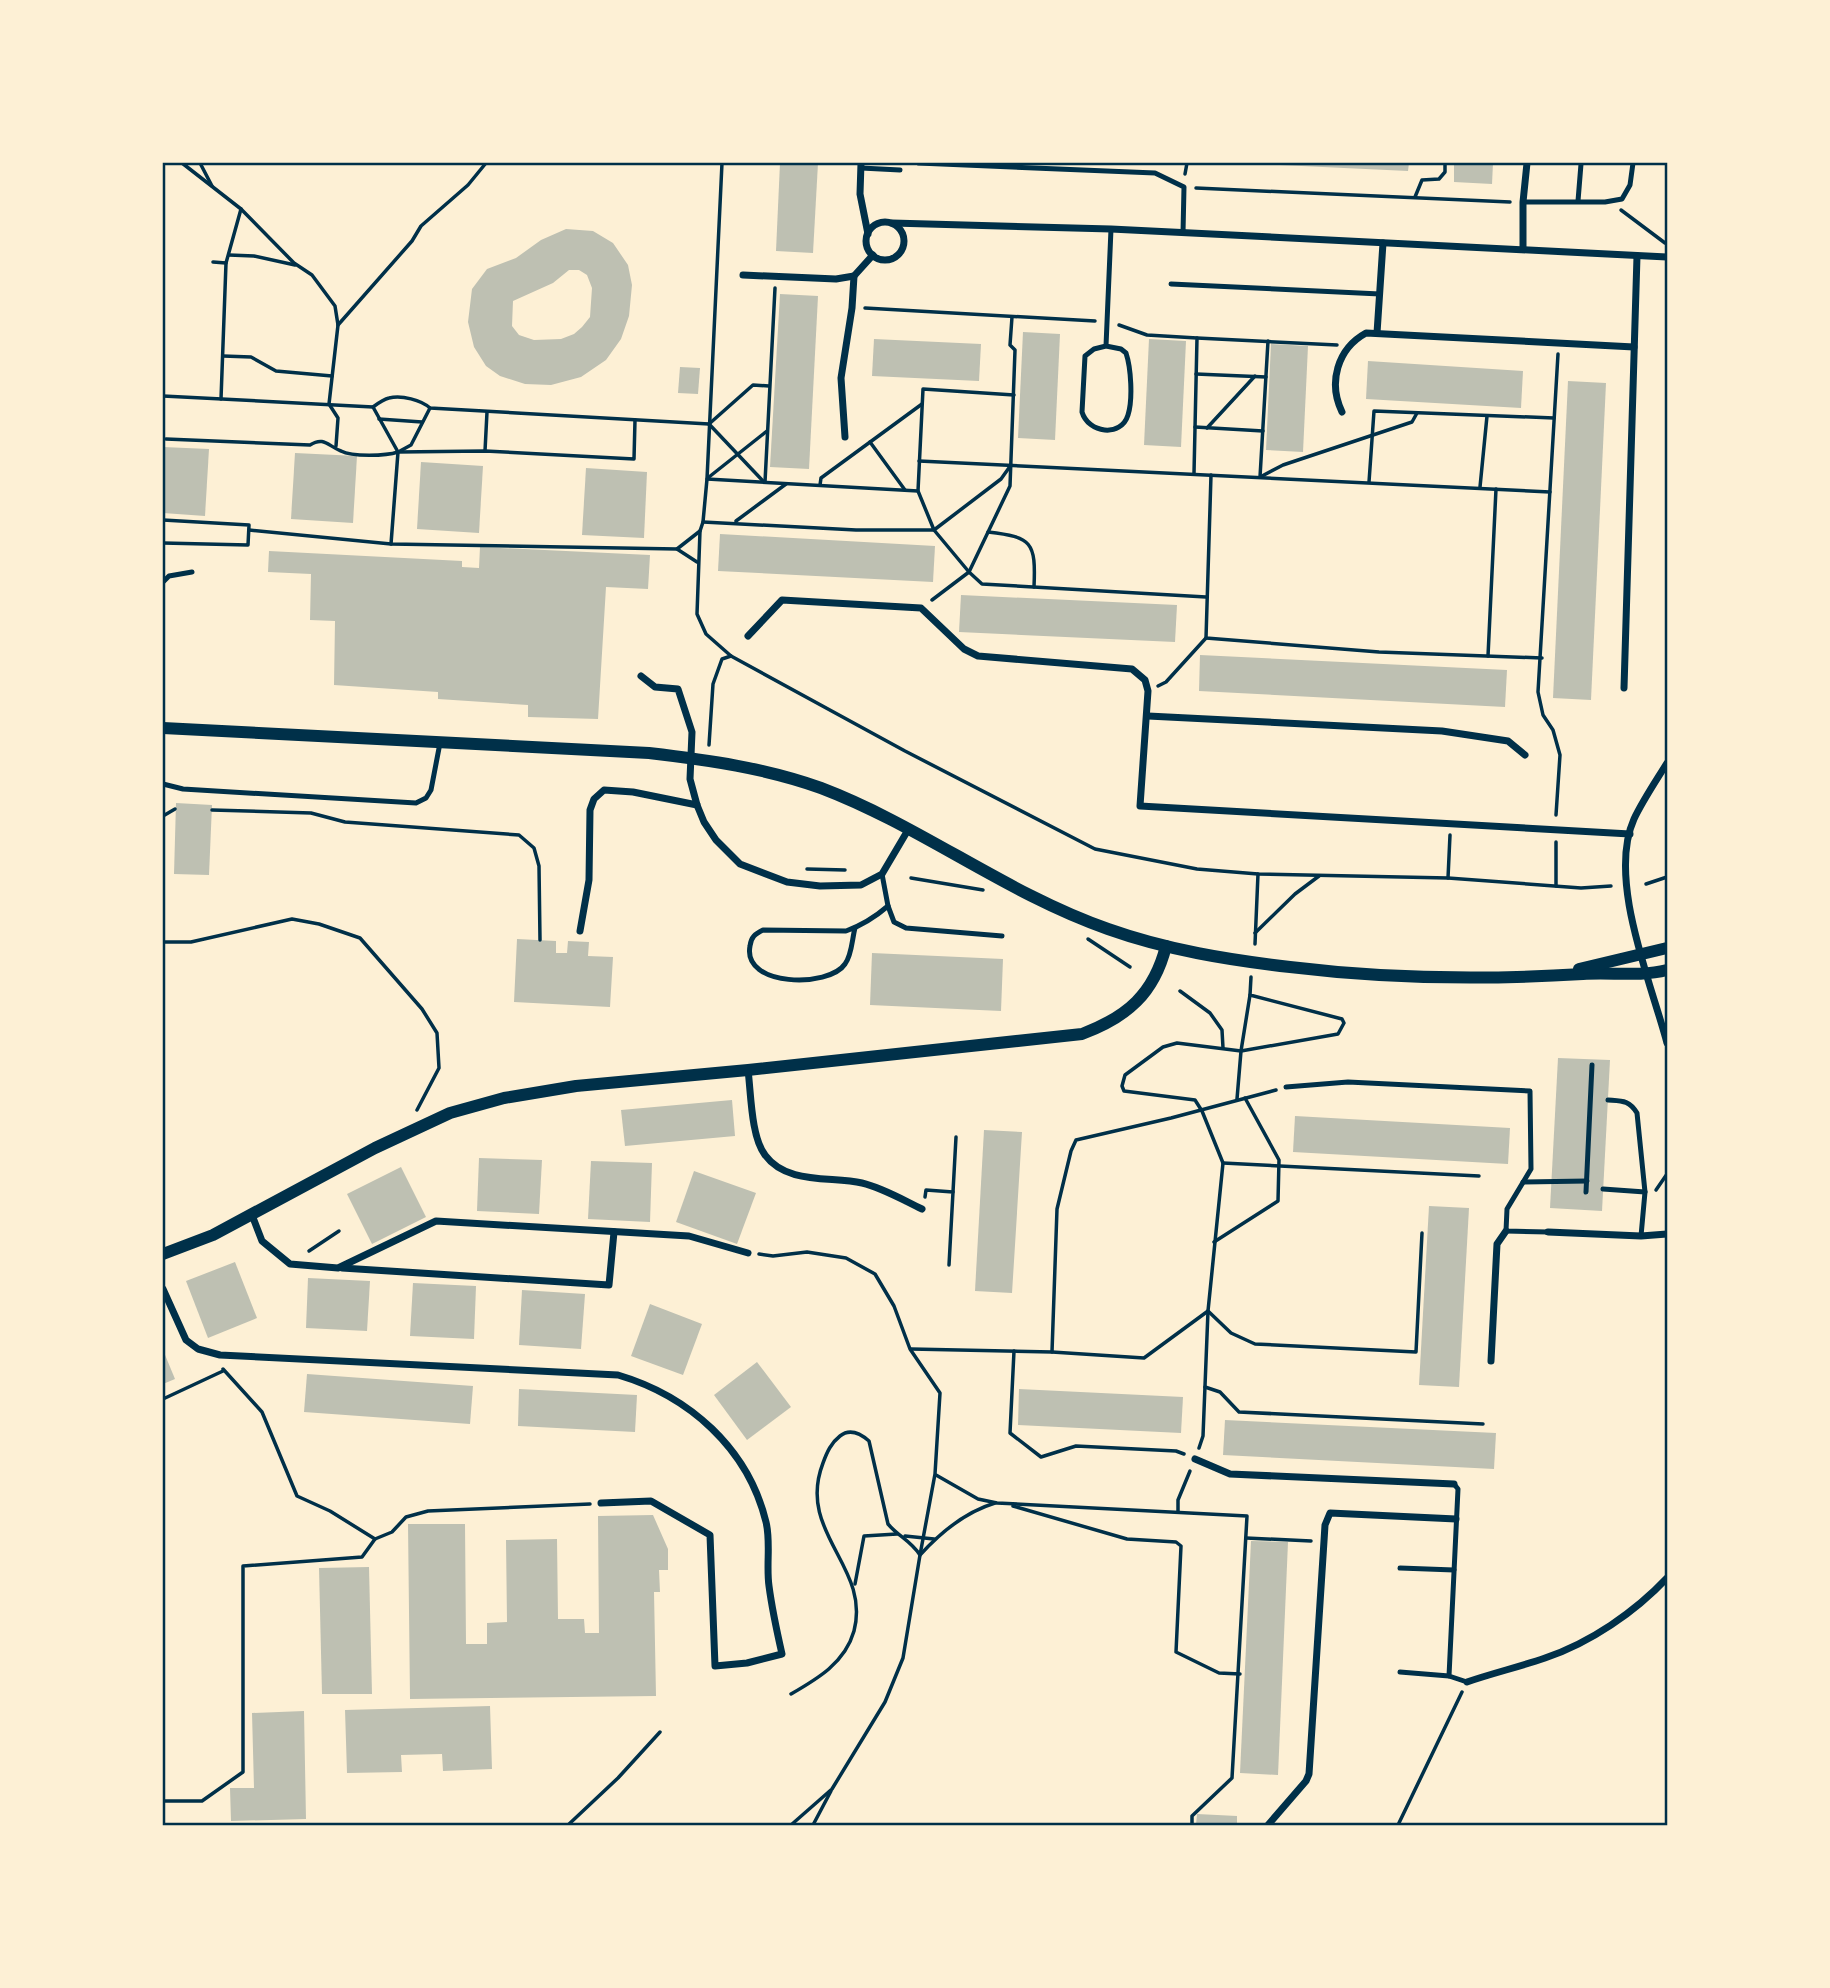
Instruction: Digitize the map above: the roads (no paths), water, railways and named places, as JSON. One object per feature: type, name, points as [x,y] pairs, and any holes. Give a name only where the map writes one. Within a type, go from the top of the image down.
[{"type":"street","points":[[1523,249],[1523,202],[1527,163]]},
{"type":"street","points":[[861,166],[860,194],[868,234],[867,245],[878,258],[890,259],[903,248],[903,236],[892,223]]},
{"type":"street","points":[[868,234],[880,223],[1111,229],[1667,257]]},
{"type":"street","points":[[1377,333],[1382,243]]},
{"type":"street","points":[[743,275],[836,279],[854,276],[873,255]]},
{"type":"street","points":[[1624,688],[1637,256]]},
{"type":"street","points":[[845,437],[841,377],[852,308],[854,276]]},
{"type":"street","points":[[1342,412],[1337,400],[1338,360],[1355,339],[1366,333],[1634,347]]},
{"type":"street","points":[[748,636],[782,600],[921,608],[964,649],[978,656],[1132,669],[1145,680],[1148,691],[1140,806],[1630,834]]},
{"type":"street","points":[[641,676],[655,687],[678,689],[692,732],[691,779],[697,804],[704,822],[716,840],[740,864],[787,882],[820,886],[861,886],[882,874],[908,830]]},
{"type":"street","points":[[1148,716],[1442,731],[1508,741],[1525,755]]},
{"type":"street","points":[[163,728],[649,753],[723,761],[774,773],[822,789],[908,830],[1048,904],[1107,929],[1166,946],[1244,962],[1432,979],[1647,975],[1667,970]]},
{"type":"street","points":[[1667,763],[1634,819],[1630,834],[1627,888],[1641,955],[1667,1043]]},
{"type":"street","points":[[580,931],[589,880],[590,810],[594,799],[604,790],[633,792],[697,804]]},
{"type":"street","points":[[163,1254],[213,1235],[363,1154],[450,1112],[537,1091],[1082,1034],[1106,1025],[1129,1010],[1157,973],[1166,946]]},
{"type":"street","points":[[1545,977],[1667,948]]},
{"type":"street","points":[[748,1070],[757,1136],[765,1155],[776,1165],[797,1176],[863,1183],[922,1209]]},
{"type":"street","points":[[252,1215],[262,1241],[289,1264],[609,1285],[614,1231]]},
{"type":"street","points":[[338,1268],[436,1221],[689,1236],[748,1253]]},
{"type":"street","points":[[1491,1361],[1497,1244],[1506,1231]]},
{"type":"street","points":[[1548,1232],[1642,1236],[1667,1234]]},
{"type":"street","points":[[163,1289],[186,1340],[198,1349],[220,1355],[618,1376],[645,1383],[692,1410],[723,1439],[752,1483],[767,1524],[768,1585],[782,1654],[747,1663],[715,1666],[710,1535],[651,1501],[601,1503]]},
{"type":"street","points":[[1195,1459],[1230,1474],[1454,1484]]},
{"type":"street","points":[[1268,1825],[1309,1774],[1325,1525],[1330,1513],[1456,1519]]},
{"type":"street","points":[[1467,1682],[1546,1658],[1574,1646],[1635,1608],[1667,1578]]},
{"type":"lane","points":[[918,163],[1154,173],[1184,187],[1183,233]]},
{"type":"lane","points":[[1523,202],[1605,202],[1622,199],[1630,185],[1633,163]]},
{"type":"lane","points":[[1578,201],[1581,164]]},
{"type":"lane","points":[[861,166],[900,170]]},
{"type":"lane","points":[[1106,346],[1111,229]]},
{"type":"lane","points":[[1171,284],[1380,294]]},
{"type":"lane","points":[[1106,346],[1121,349],[1126,353],[1130,379],[1128,416],[1121,425],[1104,431],[1084,420],[1082,412],[1085,356],[1094,349],[1106,346]]},
{"type":"lane","points":[[163,582],[169,576],[192,572]]},
{"type":"lane","points":[[163,784],[183,789],[416,803],[426,798],[431,790],[440,743]]},
{"type":"lane","points":[[882,874],[894,922],[906,928],[1002,936]]},
{"type":"lane","points":[[855,928],[845,964],[831,975],[814,979],[776,978],[758,970],[751,961],[750,942],[754,934],[763,930],[846,931],[866,924],[888,906]]},
{"type":"lane","points":[[1586,1192],[1592,1065]]},
{"type":"lane","points":[[1286,1087],[1348,1082],[1530,1091],[1531,1170],[1507,1209],[1506,1231],[1548,1232]]},
{"type":"lane","points":[[1608,1100],[1626,1101],[1637,1114],[1645,1192],[1642,1236]]},
{"type":"lane","points":[[1523,1182],[1587,1181]]},
{"type":"lane","points":[[1603,1189],[1645,1192]]},
{"type":"lane","points":[[1449,1676],[1458,1489],[1454,1484]]},
{"type":"lane","points":[[1400,1568],[1454,1570]]},
{"type":"lane","points":[[1400,1672],[1449,1676],[1467,1682]]}]
